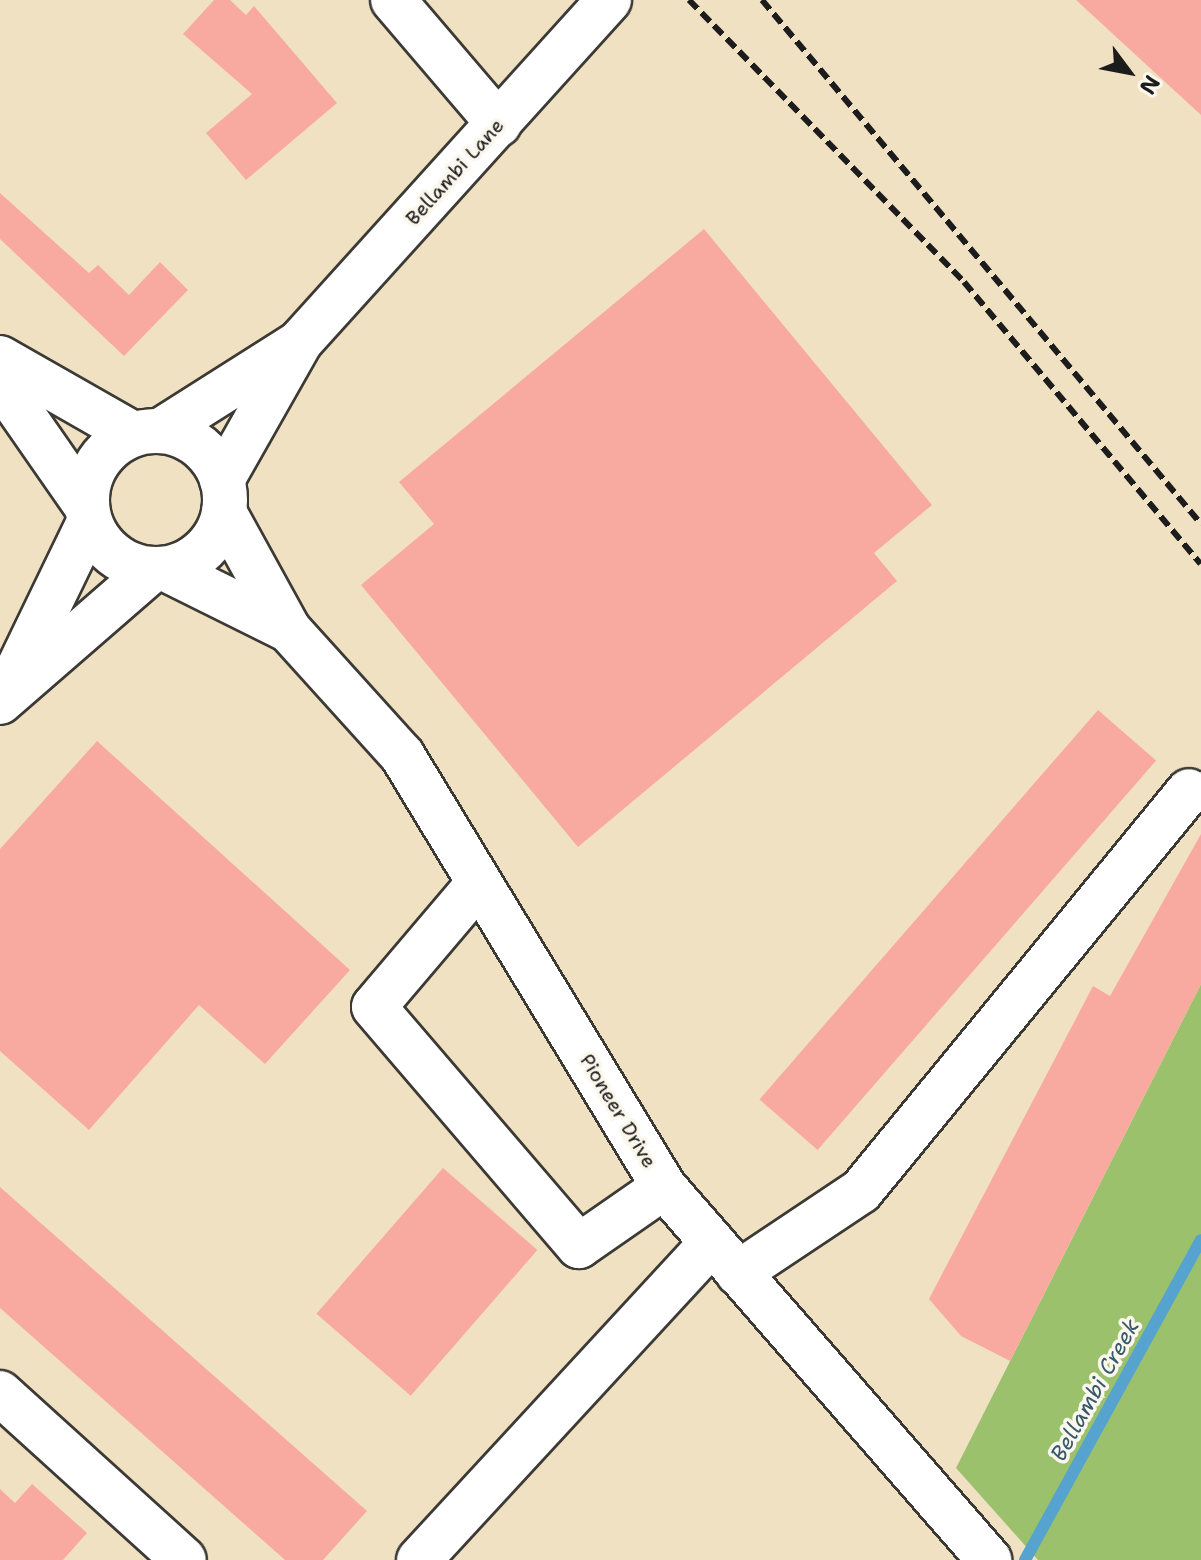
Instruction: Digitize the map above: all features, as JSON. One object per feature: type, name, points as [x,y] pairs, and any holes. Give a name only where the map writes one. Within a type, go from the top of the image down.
[{"type":"main road","points":[[393,0],[499,124]]},
{"type":"main road","name":"Bellambi Lane","points":[[223,496],[300,342],[609,0]]},
{"type":"main road","name":"Bellambi Lane","points":[[146,433],[300,342]]},
{"type":"main road","points":[[0,358],[146,433],[199,445],[223,496],[204,550],[159,570],[0,702]]},
{"type":"main road","points":[[0,382],[113,556],[159,570]]},
{"type":"main road","points":[[0,702],[51,609],[88,514],[87,488],[102,455],[146,433]]},
{"type":"main road","name":"Pioneer Drive","points":[[223,496],[289,630],[402,755],[664,1187],[989,1560]]},
{"type":"main road","name":"Pioneer Drive","points":[[159,570],[289,630]]},
{"type":"main road","points":[[419,1560],[725,1258],[861,1191],[1189,791]]},
{"type":"main road","points":[[479,883],[374,1007],[579,1246],[664,1187]]},
{"type":"main road","points":[[0,1393],[184,1560]]},
{"type":"green space","points":[[1201,984],[1201,1560],[1038,1560],[956,1468]]},
{"type":"building","points":[[214,0],[230,0],[246,15],[254,6],[337,103],[246,180],[206,133],[252,94],[183,34]]},
{"type":"building","points":[[1076,0],[1201,0],[1201,115]]},
{"type":"building","points":[[0,193],[89,273],[98,265],[129,295],[160,262],[188,290],[124,356],[0,239]]},
{"type":"building","points":[[704,229],[932,505],[874,553],[897,581],[578,847],[361,585],[434,524],[399,482]]},
{"type":"building","points":[[1098,710],[1156,761],[818,1150],[759,1099]]},
{"type":"building","points":[[97,741],[350,970],[265,1064],[199,1005],[89,1130],[0,1051],[0,849]]},
{"type":"building","points":[[1201,834],[1201,984],[1010,1361],[961,1336],[929,1299],[1093,986],[1110,996]]},
{"type":"building","points":[[443,1168],[537,1250],[411,1396],[316,1314]]},
{"type":"building","points":[[0,1187],[367,1511],[323,1560],[285,1560],[0,1308]]},
{"type":"building","points":[[32,1484],[87,1533],[63,1560],[0,1560],[0,1489],[15,1503]]},
{"type":"waterway","name":"Bellambi Creek","points":[[1025,1560],[1201,1240]]},
{"type":"railway","points":[[689,0],[964,282],[1201,564]]},
{"type":"railway","points":[[762,0],[1201,524]]}]
